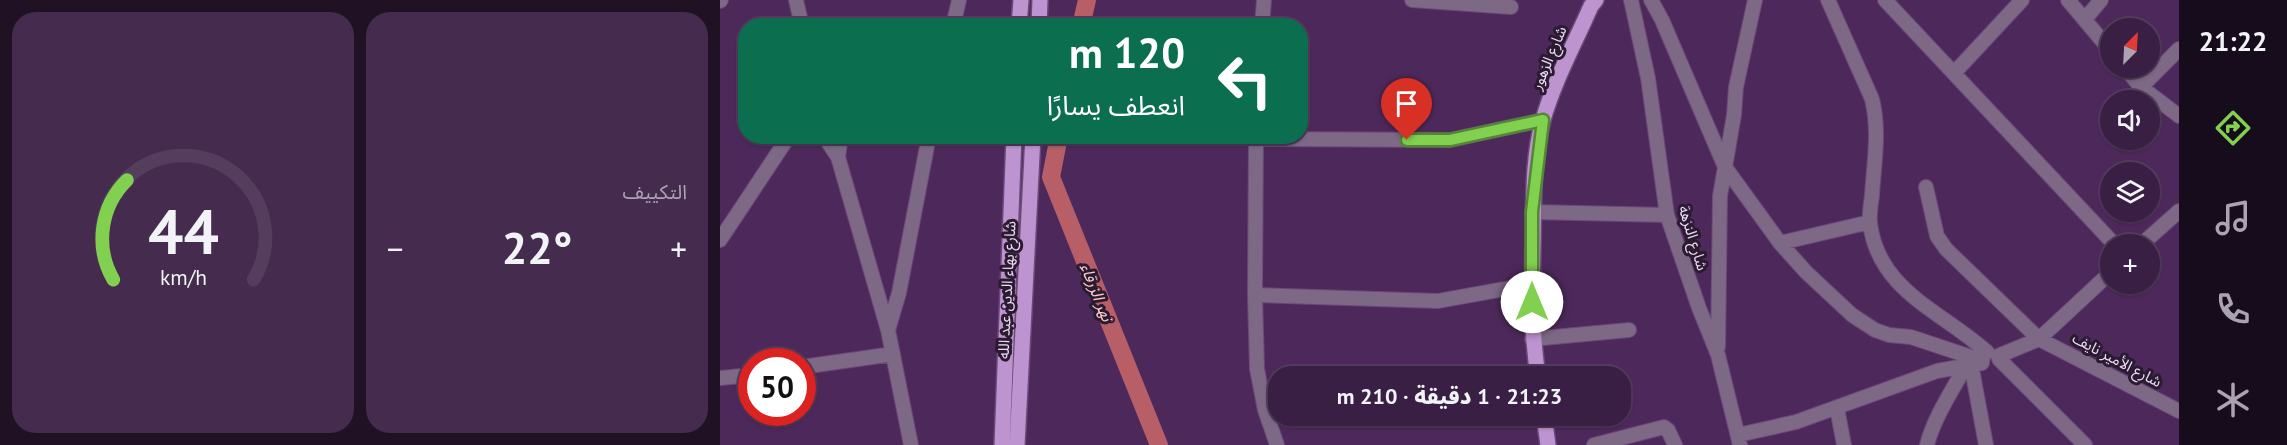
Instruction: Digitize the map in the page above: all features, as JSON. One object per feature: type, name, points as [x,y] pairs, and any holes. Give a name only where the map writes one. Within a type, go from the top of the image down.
[{"type":"main road","points":[[1019,18],[1020,0]]},
{"type":"main road","points":[[1039,18],[1040,0]]},
{"type":"main road","name":"شارع الزهور","points":[[1536,366],[1532,339],[1532,212],[1543,120],[1593,2]]},
{"type":"main road","name":"شارع بهاء الدين عبد الله","points":[[1002,445],[1014,144]]},
{"type":"main road","name":"شارع بهاء الدين عبد الله","points":[[1017,445],[1033,144]]},
{"type":"main road","points":[[1545,426],[1548,445]]},
{"type":"street","points":[[796,0],[800,18]]},
{"type":"street","points":[[955,18],[959,0]]},
{"type":"street","points":[[1263,18],[1264,0]]},
{"type":"street","points":[[1412,0],[1511,7]]},
{"type":"street","name":"شارع النزهة","points":[[1631,0],[1648,78],[1667,215],[1718,355],[1739,440]]},
{"type":"street","points":[[1651,0],[1662,20],[1725,167],[1753,209],[1780,243],[1832,298],[1862,323],[1889,335],[1911,337],[1963,355],[2007,365],[2085,445]]},
{"type":"street","points":[[1718,355],[1720,196],[1736,87],[1755,0]]},
{"type":"street","points":[[1828,0],[1872,99],[1875,111],[1878,133],[1870,222],[1876,248],[1887,271],[1897,284],[1984,360],[1986,445]]},
{"type":"street","points":[[1885,0],[2105,234]]},
{"type":"street","points":[[1955,72],[2022,0]]},
{"type":"street","points":[[2068,0],[2100,38]]},
{"type":"street","points":[[2085,19],[2101,0]]},
{"type":"street","points":[[2141,87],[2179,49]]},
{"type":"street","points":[[2133,78],[2141,87],[2179,116]]},
{"type":"street","points":[[1308,139],[1450,140],[1543,120]]},
{"type":"street","points":[[720,240],[784,144]]},
{"type":"street","points":[[829,144],[838,157],[888,330],[911,445]]},
{"type":"street","points":[[838,157],[840,144]]},
{"type":"street","points":[[888,330],[899,293],[927,144]]},
{"type":"street","points":[[1256,144],[1257,369],[1265,410],[1277,445]]},
{"type":"street","name":"شارع الأمير نايف","points":[[1926,187],[1937,236],[1946,249],[2039,339],[2179,411]]},
{"type":"street","points":[[2153,234],[2179,211]]},
{"type":"street","points":[[1532,212],[1667,215]]},
{"type":"street","points":[[1780,243],[1870,222]]},
{"type":"street","points":[[1739,440],[1837,408],[1937,371],[1984,360],[2039,339],[2100,282]]},
{"type":"street","points":[[1255,294],[1438,302],[1532,284]]},
{"type":"street","points":[[1532,339],[1629,330]]},
{"type":"street","points":[[816,365],[892,354]]},
{"type":"street","points":[[1927,445],[1946,401],[1984,360]]},
{"type":"street","points":[[720,378],[738,376]]},
{"type":"street","points":[[1837,408],[1844,445]]},
{"type":"street","points":[[1594,445],[1664,427],[1668,430],[1675,445]]},
{"type":"waterway","name":"نهر الزرقاء","points":[[1083,18],[1087,0]]},
{"type":"waterway","name":"نهر الزرقاء","points":[[1057,144],[1051,177],[1159,445]]},
{"type":"route","points":[[1407,140],[1450,140],[1543,120],[1532,212],[1532,302]]}]
